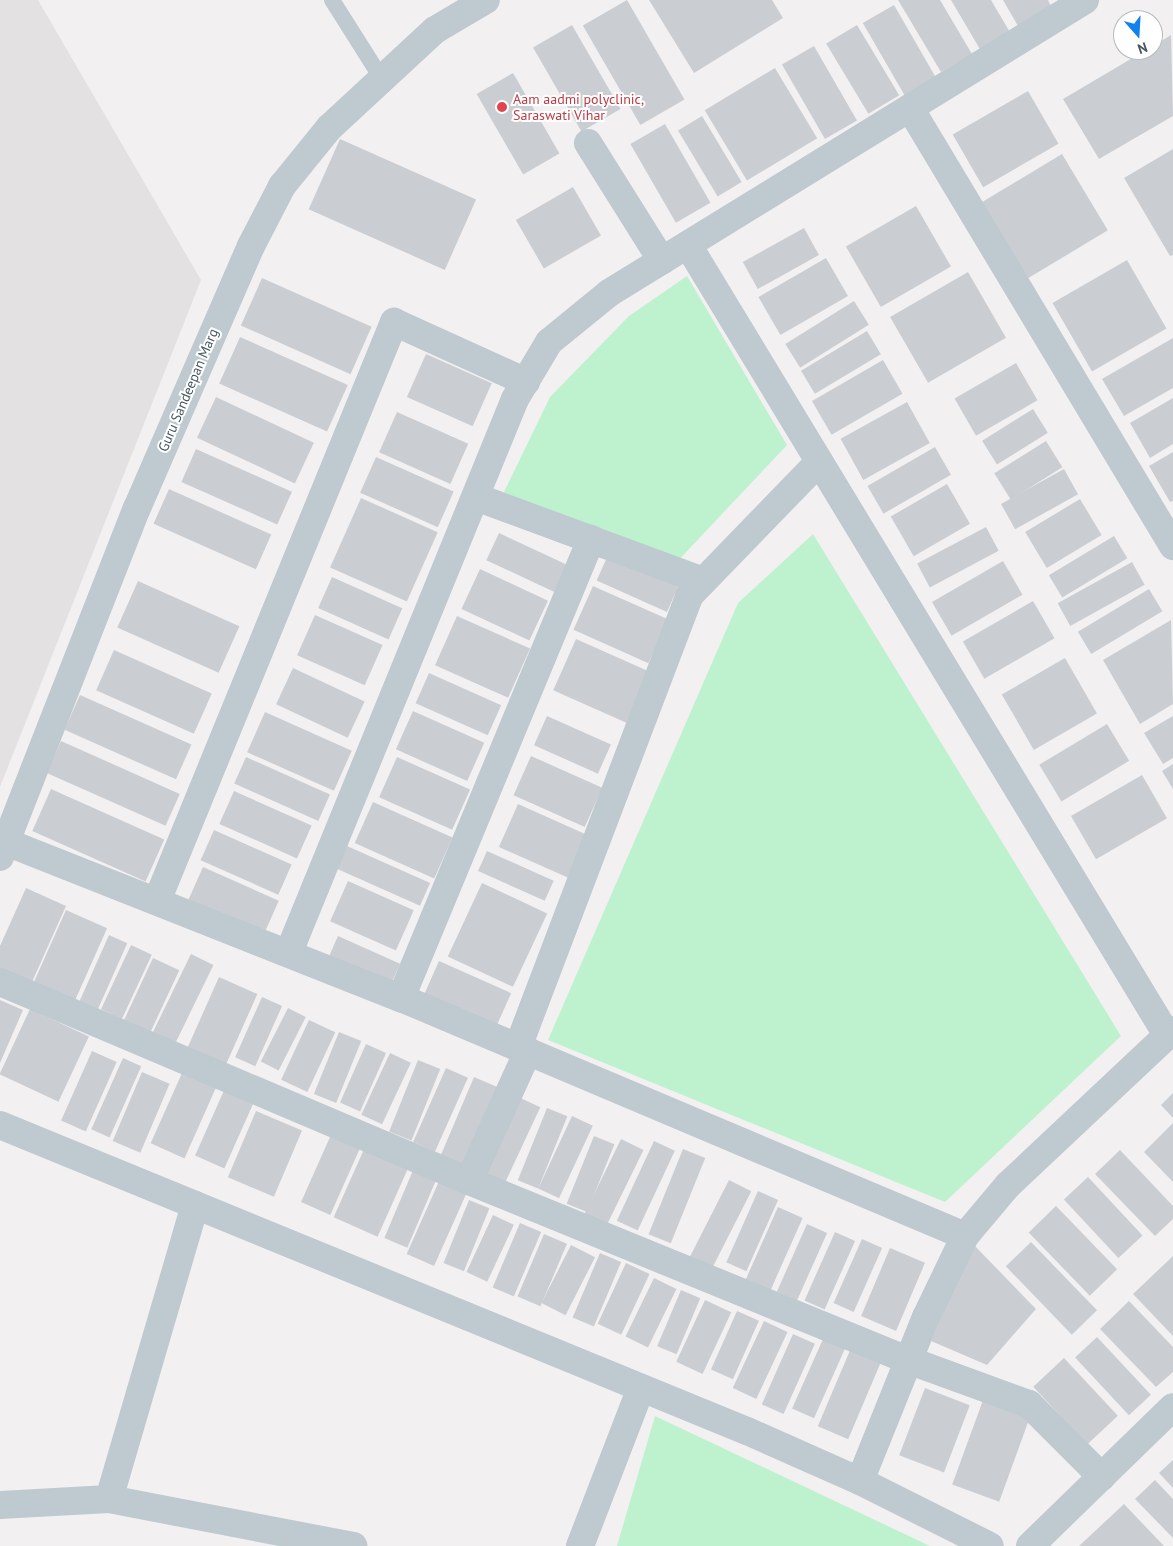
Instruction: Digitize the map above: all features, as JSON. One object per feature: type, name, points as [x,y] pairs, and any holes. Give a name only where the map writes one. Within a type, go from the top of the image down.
[{"type":"street","name":"Guru Sandeepan Marg","points":[[3,849],[137,508],[251,246],[282,186],[329,128],[435,30],[486,0]]},
{"type":"street","points":[[289,952],[515,399],[549,342],[609,293],[1085,0]]},
{"type":"street","points":[[910,108],[1173,546]]},
{"type":"street","points":[[588,144],[662,261]]},
{"type":"street","points":[[688,245],[819,462],[1170,1032],[1008,1184],[965,1236],[908,1360],[860,1481]]},
{"type":"street","points":[[157,901],[394,322],[526,382]]},
{"type":"street","points":[[469,1181],[523,1049],[689,596],[819,462]]},
{"type":"street","points":[[476,497],[703,581]]},
{"type":"street","points":[[401,998],[590,539]]},
{"type":"street","points":[[3,849],[157,901],[289,952],[965,1236]]},
{"type":"street","points":[[0,982],[469,1181],[908,1360],[1029,1404],[1102,1477]]},
{"type":"street","points":[[0,1125],[640,1388],[860,1481],[990,1546]]},
{"type":"street","points":[[109,1499],[195,1205]]},
{"type":"street","points":[[580,1546],[640,1388]]},
{"type":"street","points":[[1030,1546],[1173,1408]]},
{"type":"street","points":[[0,1506],[109,1499],[354,1546]]},
{"type":"lane","points":[[332,0],[382,79]]},
{"type":"shaded area","points":[[0,0],[38,0],[201,280],[0,787]]},
{"type":"green space","points":[[687,276],[787,445],[674,565],[502,496],[550,397],[629,316]]},
{"type":"green space","points":[[813,534],[1121,1036],[945,1202],[548,1040],[738,603]]},
{"type":"green space","points":[[655,1416],[930,1546],[617,1546]]},
{"type":"building","points":[[627,0],[684,100],[640,125],[583,26]]},
{"type":"building","points":[[649,0],[772,0],[783,18],[694,73]]},
{"type":"building","points":[[898,0],[940,0],[972,54],[941,72]]},
{"type":"building","points":[[951,0],[991,0],[1011,34],[981,51]]},
{"type":"building","points":[[1003,0],[1048,0],[1051,6],[1018,26]]},
{"type":"building","points":[[894,5],[936,78],[905,96],[863,23]]},
{"type":"building","points":[[572,25],[620,109],[582,132],[533,48]]},
{"type":"building","points":[[857,25],[899,95],[868,114],[826,44]]},
{"type":"building","points":[[1171,35],[1173,116],[1099,159],[1063,99],[1129,60],[1163,60],[1163,40]]},
{"type":"building","points":[[814,46],[857,120],[825,139],[782,64]]},
{"type":"building","points":[[775,68],[817,138],[747,181],[705,110]]},
{"type":"building","points":[[513,73],[560,154],[523,175],[477,94]]},
{"type":"building","points":[[1028,91],[1058,144],[983,187],[953,134]]},
{"type":"building","points":[[702,116],[742,182],[718,196],[678,130]]},
{"type":"building","points":[[665,124],[710,203],[676,223],[630,144]]},
{"type":"building","points":[[340,139],[476,200],[445,270],[309,209]]},
{"type":"building","points":[[1173,149],[1173,255],[1170,256],[1124,178]]},
{"type":"building","points":[[1062,154],[1108,230],[1024,281],[978,204]]},
{"type":"building","points":[[573,187],[601,235],[544,268],[516,220]]},
{"type":"building","points":[[916,206],[951,267],[881,307],[846,246]]},
{"type":"building","points":[[804,228],[819,255],[758,289],[743,262]]},
{"type":"building","points":[[826,258],[848,296],[780,335],[758,297]]},
{"type":"building","points":[[1127,260],[1166,328],[1092,371],[1053,303]]},
{"type":"building","points":[[968,272],[1006,338],[928,383],[890,317]]},
{"type":"building","points":[[262,278],[372,327],[350,374],[241,326]]},
{"type":"building","points":[[854,301],[869,325],[800,368],[785,344]]},
{"type":"building","points":[[867,331],[881,354],[815,394],[801,371]]},
{"type":"building","points":[[240,337],[348,385],[327,432],[219,384]]},
{"type":"building","points":[[1173,338],[1173,388],[1124,416],[1102,379]]},
{"type":"building","points":[[426,354],[492,383],[473,426],[407,397]]},
{"type":"building","points":[[883,360],[902,394],[831,435],[812,401]]},
{"type":"building","points":[[1016,363],[1038,400],[976,436],[955,399]]},
{"type":"building","points":[[216,397],[314,443],[295,483],[197,438]]},
{"type":"building","points":[[1173,398],[1173,444],[1150,458],[1130,423]]},
{"type":"building","points":[[907,402],[930,443],[863,480],[841,439]]},
{"type":"building","points":[[1033,409],[1048,433],[997,465],[982,441]]},
{"type":"building","points":[[397,412],[468,444],[450,484],[379,452]]},
{"type":"building","points":[[1046,441],[1062,467],[1011,500],[994,473]]},
{"type":"building","points":[[935,447],[951,475],[883,514],[867,486]]},
{"type":"building","points":[[196,449],[292,492],[277,525],[181,482]]},
{"type":"building","points":[[1173,452],[1173,501],[1170,502],[1149,466]]},
{"type":"building","points":[[376,457],[454,492],[438,527],[360,493]]},
{"type":"building","points":[[1064,469],[1078,494],[1015,529],[1001,504]]},
{"type":"building","points":[[947,484],[970,524],[914,556],[891,516]]},
{"type":"building","points":[[169,489],[271,535],[256,569],[154,524]]},
{"type":"building","points":[[361,498],[438,532],[407,602],[330,567]]},
{"type":"building","points":[[1080,499],[1102,535],[1047,568],[1025,532]]},
{"type":"building","points":[[986,527],[999,551],[930,587],[917,564]]},
{"type":"building","points":[[499,533],[567,565],[554,592],[486,560]]},
{"type":"building","points":[[1114,536],[1127,558],[1062,597],[1049,575]]},
{"type":"building","points":[[608,555],[678,586],[667,612],[597,581]]},
{"type":"building","points":[[1003,561],[1022,595],[951,636],[932,602]]},
{"type":"building","points":[[1132,562],[1145,585],[1070,626],[1058,603]]},
{"type":"building","points":[[480,569],[548,601],[529,641],[461,609]]},
{"type":"building","points":[[332,577],[402,608],[389,639],[318,608]]},
{"type":"building","points":[[138,581],[239,626],[219,673],[117,628]]},
{"type":"building","points":[[593,586],[668,619],[648,663],[573,630]]},
{"type":"building","points":[[1149,589],[1162,611],[1091,654],[1078,632]]},
{"type":"building","points":[[1033,601],[1054,638],[984,679],[963,642]]},
{"type":"building","points":[[315,615],[383,645],[365,685],[297,655]]},
{"type":"building","points":[[457,616],[530,649],[508,698],[435,665]]},
{"type":"building","points":[[1171,620],[1173,704],[1140,724],[1103,660]]},
{"type":"building","points":[[576,639],[649,672],[626,723],[553,690]]},
{"type":"building","points":[[114,650],[212,694],[194,734],[96,690]]},
{"type":"building","points":[[1065,658],[1097,713],[1034,750],[1002,694]]},
{"type":"building","points":[[293,668],[365,701],[348,738],[276,704]]},
{"type":"building","points":[[429,673],[501,705],[488,735],[416,703]]},
{"type":"building","points":[[80,695],[191,745],[176,779],[65,730]]},
{"type":"building","points":[[413,711],[484,743],[467,781],[396,749]]},
{"type":"building","points":[[265,712],[352,751],[334,791],[247,752]]},
{"type":"building","points":[[547,716],[611,744],[598,774],[534,745]]},
{"type":"building","points":[[1173,716],[1173,758],[1163,764],[1144,733]]},
{"type":"building","points":[[1107,724],[1129,761],[1061,802],[1039,765]]},
{"type":"building","points":[[61,741],[180,794],[166,826],[47,773]]},
{"type":"building","points":[[531,756],[602,788],[585,827],[514,795]]},
{"type":"building","points":[[246,757],[330,794],[318,821],[234,783]]},
{"type":"building","points":[[397,757],[470,790],[452,830],[379,797]]},
{"type":"building","points":[[1173,764],[1173,789],[1162,771]]},
{"type":"building","points":[[1142,775],[1167,818],[1096,859],[1071,816]]},
{"type":"building","points":[[51,789],[164,839],[146,881],[32,831]]},
{"type":"building","points":[[234,791],[312,826],[297,858],[219,824]]},
{"type":"building","points":[[373,802],[452,837],[434,878],[355,843]]},
{"type":"building","points":[[518,804],[590,836],[571,879],[499,847]]},
{"type":"building","points":[[214,830],[292,865],[278,895],[201,860]]},
{"type":"building","points":[[347,846],[430,883],[420,906],[337,869]]},
{"type":"building","points":[[487,851],[554,881],[545,901],[478,871]]},
{"type":"building","points":[[203,867],[279,901],[261,940],[186,906]]},
{"type":"building","points":[[348,881],[414,910],[396,950],[330,921]]},
{"type":"building","points":[[482,883],[547,913],[513,987],[448,956]]},
{"type":"building","points":[[26,888],[66,906],[32,982],[0,968],[0,946]]},
{"type":"building","points":[[66,910],[107,928],[75,1001],[33,983]]},
{"type":"building","points":[[109,935],[127,943],[94,1017],[76,1009]]},
{"type":"building","points":[[338,936],[400,964],[390,986],[328,958]]},
{"type":"building","points":[[131,945],[152,955],[122,1019],[101,1009]]},
{"type":"building","points":[[191,954],[213,965],[173,1048],[151,1037]]},
{"type":"building","points":[[153,958],[179,970],[147,1039],[121,1027]]},
{"type":"building","points":[[439,961],[511,993],[493,1033],[421,1001]]},
{"type":"building","points":[[219,977],[257,994],[222,1074],[184,1056]]},
{"type":"building","points":[[262,997],[282,1006],[255,1066],[235,1057]]},
{"type":"building","points":[[0,1000],[23,1010],[0,1063]]},
{"type":"building","points":[[288,1008],[306,1017],[279,1071],[261,1061]]},
{"type":"building","points":[[30,1009],[89,1036],[58,1102],[0,1074]]},
{"type":"building","points":[[309,1020],[335,1032],[307,1092],[281,1080]]},
{"type":"building","points":[[339,1032],[361,1041],[336,1103],[314,1094]]},
{"type":"building","points":[[366,1044],[386,1053],[360,1111],[340,1102]]},
{"type":"building","points":[[92,1051],[117,1062],[86,1131],[61,1120]]},
{"type":"building","points":[[390,1053],[411,1063],[382,1124],[361,1115]]},
{"type":"building","points":[[123,1058],[141,1066],[110,1137],[91,1129]]},
{"type":"building","points":[[418,1060],[440,1069],[411,1140],[389,1131]]},
{"type":"building","points":[[446,1068],[468,1078],[435,1152],[413,1142]]},
{"type":"building","points":[[142,1072],[170,1084],[140,1153],[113,1141]]},
{"type":"building","points":[[182,1073],[216,1088],[184,1158],[151,1143]]},
{"type":"building","points":[[474,1077],[500,1088],[467,1166],[441,1155]]},
{"type":"building","points":[[226,1086],[255,1099],[224,1168],[195,1155]]},
{"type":"building","points":[[1173,1093],[1173,1118],[1161,1105]]},
{"type":"building","points":[[514,1095],[540,1107],[504,1184],[478,1172]]},
{"type":"building","points":[[547,1108],[567,1116],[538,1189],[518,1180]]},
{"type":"building","points":[[256,1111],[302,1131],[274,1197],[228,1177]]},
{"type":"building","points":[[572,1116],[593,1126],[559,1198],[538,1189]]},
{"type":"building","points":[[1173,1123],[1173,1182],[1144,1152]]},
{"type":"building","points":[[334,1128],[363,1141],[330,1215],[301,1202]]},
{"type":"building","points":[[594,1136],[614,1144],[587,1212],[567,1204]]},
{"type":"building","points":[[621,1139],[643,1150],[606,1226],[584,1215]]},
{"type":"building","points":[[654,1141],[675,1151],[638,1230],[617,1221]]},
{"type":"building","points":[[365,1147],[409,1167],[378,1237],[334,1217]]},
{"type":"building","points":[[683,1149],[705,1158],[671,1243],[649,1234]]},
{"type":"building","points":[[1120,1150],[1173,1206],[1173,1219],[1155,1236],[1095,1174]]},
{"type":"building","points":[[414,1168],[437,1178],[407,1248],[384,1238]]},
{"type":"building","points":[[1088,1177],[1143,1236],[1118,1258],[1064,1200]]},
{"type":"building","points":[[440,1179],[467,1191],[434,1266],[407,1254]]},
{"type":"building","points":[[729,1180],[751,1191],[711,1271],[689,1259]]},
{"type":"building","points":[[758,1191],[778,1200],[746,1271],[726,1262]]},
{"type":"building","points":[[469,1200],[489,1208],[464,1271],[444,1263]]},
{"type":"building","points":[[1056,1206],[1117,1269],[1090,1296],[1029,1232]]},
{"type":"building","points":[[778,1207],[803,1218],[769,1293],[745,1282]]},
{"type":"building","points":[[493,1215],[514,1225],[487,1282],[466,1272]]},
{"type":"building","points":[[520,1223],[541,1232],[514,1296],[493,1287]]},
{"type":"building","points":[[807,1224],[827,1233],[797,1301],[777,1292]]},
{"type":"building","points":[[835,1232],[855,1241],[825,1309],[804,1301]]},
{"type":"building","points":[[544,1234],[567,1244],[540,1306],[517,1297]]},
{"type":"building","points":[[862,1239],[882,1248],[854,1312],[834,1303]]},
{"type":"building","points":[[1031,1242],[1097,1310],[1072,1335],[1006,1266]]},
{"type":"building","points":[[972,1243],[1036,1309],[987,1365],[931,1341]]},
{"type":"building","points":[[571,1245],[595,1257],[566,1315],[541,1303]]},
{"type":"building","points":[[890,1248],[925,1263],[896,1331],[861,1316]]},
{"type":"building","points":[[600,1253],[621,1262],[594,1326],[573,1317]]},
{"type":"building","points":[[1173,1256],[1173,1336],[1133,1294]]},
{"type":"building","points":[[626,1263],[650,1274],[621,1335],[598,1324]]},
{"type":"building","points":[[654,1278],[676,1289],[648,1347],[626,1336]]},
{"type":"building","points":[[681,1290],[700,1298],[676,1354],[657,1346]]},
{"type":"building","points":[[705,1300],[731,1312],[703,1374],[676,1362]]},
{"type":"building","points":[[1129,1301],[1173,1347],[1173,1372],[1156,1387],[1100,1329]]},
{"type":"building","points":[[737,1311],[759,1321],[733,1379],[711,1369]]},
{"type":"building","points":[[764,1321],[788,1332],[756,1399],[733,1388]]},
{"type":"building","points":[[793,1334],[815,1344],[784,1414],[762,1404]]},
{"type":"building","points":[[1097,1337],[1151,1395],[1129,1415],[1075,1357]]},
{"type":"building","points":[[823,1339],[845,1349],[814,1418],[792,1408]]},
{"type":"building","points":[[851,1348],[881,1361],[848,1439],[818,1426]]},
{"type":"building","points":[[1064,1358],[1118,1416],[1087,1444],[1033,1387]]},
{"type":"building","points":[[925,1388],[970,1405],[944,1472],[899,1455]]},
{"type":"building","points":[[983,1400],[1030,1417],[999,1502],[952,1485]]},
{"type":"building","points":[[1173,1460],[1173,1488],[1159,1473]]},
{"type":"building","points":[[1155,1480],[1173,1499],[1173,1538],[1135,1499]]},
{"type":"building","points":[[1124,1504],[1164,1546],[1079,1546]]},
{"type":"place","name":"Aam aadmi polyclinic, Saraswati Vihar","points":[[502,107]]}]
